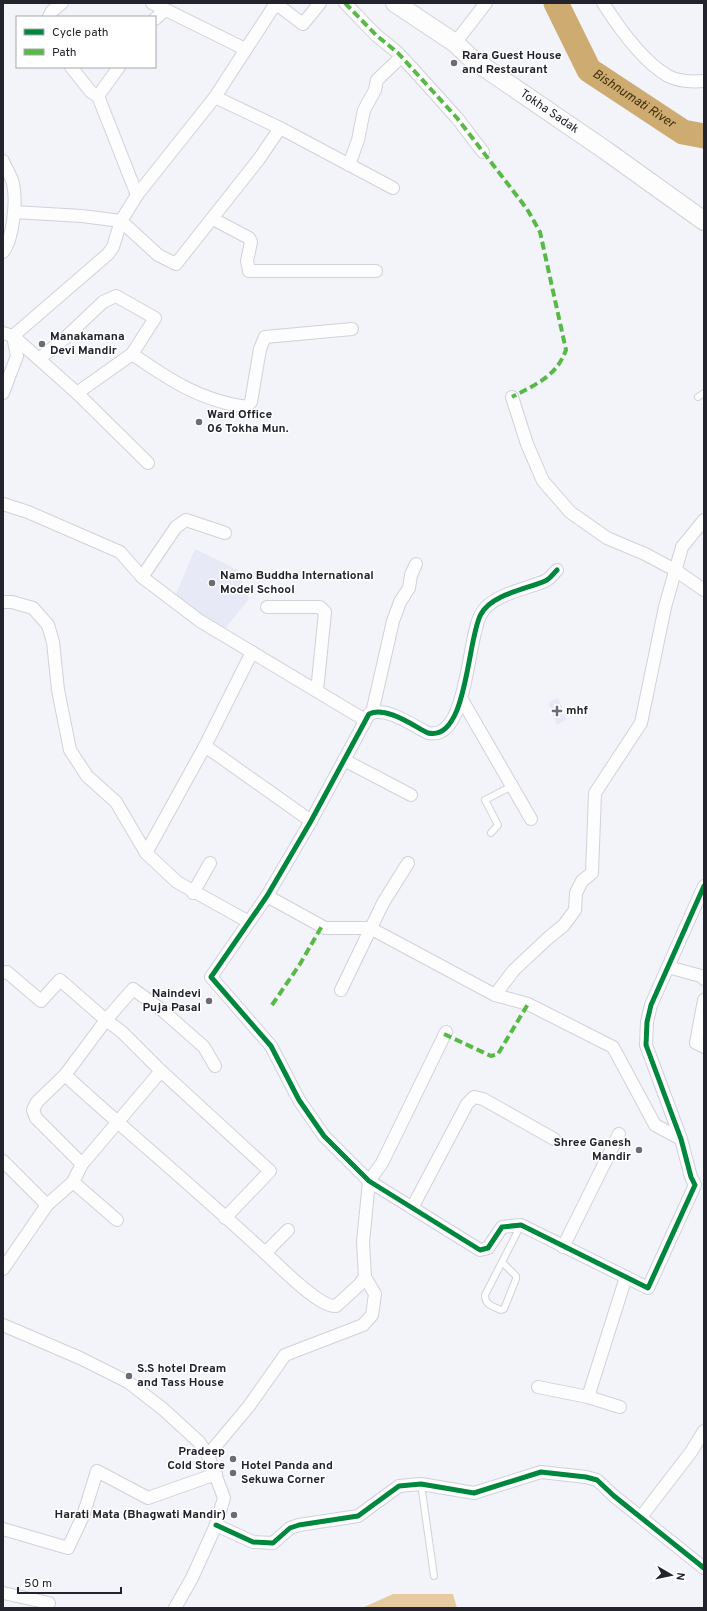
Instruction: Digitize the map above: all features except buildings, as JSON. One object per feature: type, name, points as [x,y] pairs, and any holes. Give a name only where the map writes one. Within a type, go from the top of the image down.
[{"type":"main road","name":"Tokha Sadak","points":[[395,3],[455,43],[472,59],[605,150],[704,221]]},
{"type":"street","points":[[50,16],[52,11],[62,3]]},
{"type":"street","points":[[152,3],[245,49]]},
{"type":"street","points":[[8,334],[108,254],[113,247],[121,221],[137,195],[215,97],[275,3],[303,24],[320,3]]},
{"type":"street","points":[[345,3],[376,36],[401,57],[457,118],[483,152]]},
{"type":"street","points":[[455,43],[486,3]]},
{"type":"street","points":[[603,3],[620,29],[653,66],[669,76],[694,82],[704,81]]},
{"type":"street","points":[[156,18],[165,10]]},
{"type":"street","points":[[349,165],[358,140],[364,110],[375,90],[377,80],[401,57]]},
{"type":"street","points":[[72,68],[91,92],[98,96],[137,195]]},
{"type":"street","points":[[98,96],[118,68]]},
{"type":"street","points":[[215,97],[280,128],[393,188]]},
{"type":"street","points":[[14,212],[82,216],[121,221],[158,255],[176,264],[259,159],[280,128]]},
{"type":"street","points":[[3,161],[14,185],[8,192],[14,212],[11,236],[3,252]]},
{"type":"street","points":[[213,219],[249,238],[251,242],[247,261],[249,271],[376,272]]},
{"type":"street","points":[[39,359],[65,338],[103,302],[116,296],[155,318],[132,354],[77,393]]},
{"type":"street","points":[[132,354],[176,384],[196,394],[246,407],[251,402],[260,349],[264,337],[352,329]]},
{"type":"street","points":[[8,334],[77,393],[148,463]]},
{"type":"street","points":[[3,393],[17,356],[8,334]]},
{"type":"street","points":[[512,397],[527,444],[543,481],[570,512],[607,538],[645,554],[675,570],[704,590]]},
{"type":"street","points":[[3,504],[28,512],[120,552],[142,577],[200,621],[317,691],[368,716]]},
{"type":"street","points":[[142,577],[176,527],[186,520],[225,533]]},
{"type":"street","points":[[495,995],[514,970],[546,939],[564,925],[575,910],[576,893],[582,881],[592,873],[594,833],[593,801],[595,793],[641,723],[664,607],[675,570],[682,548],[704,520]]},
{"type":"street","points":[[416,564],[410,575],[408,588],[400,602],[368,716],[311,821],[267,896],[211,977],[271,1046],[299,1100],[324,1136],[369,1181],[480,1250],[488,1248],[502,1228],[521,1226],[648,1288],[695,1185],[691,1177],[681,1139],[646,1045],[647,1022],[651,1004],[704,886]]},
{"type":"street","points":[[368,716],[379,711],[390,714],[435,735],[447,729],[461,698],[481,613],[497,599],[547,580],[556,570]]},
{"type":"street","points":[[3,602],[12,602],[33,608],[48,625],[53,642],[58,690],[70,750],[86,776],[116,802],[146,853],[177,882],[249,922]]},
{"type":"street","points":[[267,607],[320,607],[325,612],[317,691]]},
{"type":"street","points":[[146,853],[205,746],[252,652]]},
{"type":"street","points":[[461,698],[531,819]]},
{"type":"street","points":[[205,746],[311,821]]},
{"type":"street","points":[[344,760],[411,795]]},
{"type":"street","points":[[193,892],[210,863]]},
{"type":"street","points":[[341,990],[383,903],[408,863]]},
{"type":"street","points":[[267,896],[325,928],[370,928],[495,995],[528,1004],[613,1047],[655,1125],[681,1139]]},
{"type":"street","points":[[668,967],[701,976],[704,979]]},
{"type":"street","points":[[4,971],[41,1001],[60,980],[122,1032],[161,1071],[270,1171],[226,1218]]},
{"type":"street","points":[[82,1164],[36,1118],[33,1110],[37,1102],[65,1075],[106,1020],[133,989],[162,1010],[204,1047],[215,1066]]},
{"type":"street","points":[[704,1000],[696,1043],[704,1047]]},
{"type":"street","points":[[208,1455],[249,1406],[285,1356],[363,1325],[372,1315],[375,1294],[364,1277],[363,1242],[369,1181],[382,1163],[446,1032]]},
{"type":"street","points":[[3,1269],[47,1205],[73,1182],[82,1164],[161,1071]]},
{"type":"street","points":[[65,1075],[265,1253],[291,1279],[332,1306],[336,1306],[364,1277]]},
{"type":"street","points":[[412,1208],[467,1104],[474,1097],[483,1099],[554,1138]]},
{"type":"street","points":[[563,1247],[619,1134]]},
{"type":"street","points":[[3,1160],[47,1205]]},
{"type":"street","points":[[73,1182],[117,1220]]},
{"type":"street","points":[[265,1253],[288,1230]]},
{"type":"street","points":[[588,1397],[626,1277]]},
{"type":"street","points":[[5,1330],[80,1358],[128,1382],[163,1408],[194,1437],[208,1455],[224,1498],[216,1525],[192,1578],[175,1608]]},
{"type":"street","points":[[538,1387],[588,1397],[620,1407]]},
{"type":"street","points":[[641,1517],[691,1452],[704,1431]]},
{"type":"street","points":[[3,1529],[68,1548],[83,1516],[97,1471],[148,1498],[216,1474]]},
{"type":"street","points":[[216,1525],[253,1542],[272,1543],[290,1528],[299,1525],[358,1516],[399,1486],[421,1484],[474,1492],[541,1472],[586,1477],[597,1480],[680,1551],[704,1568]]},
{"type":"street","points":[[3,1593],[49,1603]]},
{"type":"lane","points":[[491,833],[498,825],[485,800],[512,786]]},
{"type":"lane","points":[[502,1262],[516,1276],[516,1279],[504,1309],[501,1310],[488,1304],[485,1300],[485,1294],[521,1226]]},
{"type":"lane","points":[[421,1484],[434,1576]]},
{"type":"shaded area","name":"Namo Buddha International Model School","points":[[195,549],[238,570],[249,599],[224,630],[175,596]]},
{"type":"shaded area","name":"mhf","points":[[558,698],[567,719],[557,725],[548,703]]},
{"type":"shaded area","points":[[393,1594],[453,1594],[457,1608],[362,1608]]},
{"type":"waterway","name":"Bishnumati River","points":[[556,3],[589,70],[683,132],[704,136]]},
{"type":"marked path","points":[[345,3],[376,35],[398,53],[457,118],[527,209],[540,232],[566,350],[557,367],[551,373],[537,384],[512,397]]},
{"type":"marked path","points":[[272,1005],[300,964],[322,926]]},
{"type":"marked path","points":[[444,1034],[491,1056],[498,1054],[528,1004]]},
{"type":"cycle path","points":[[557,570],[545,581],[510,593],[486,607],[476,626],[459,706],[451,722],[441,731],[428,733],[407,721],[383,712],[369,714],[311,821],[267,896],[211,977],[271,1046],[299,1100],[324,1136],[369,1181],[480,1250],[488,1248],[502,1227],[521,1225],[648,1288],[695,1185],[691,1177],[681,1139],[646,1045],[647,1022],[651,1005],[704,886]]},
{"type":"cycle path","points":[[216,1525],[253,1542],[273,1543],[290,1528],[299,1525],[358,1516],[399,1486],[421,1484],[474,1493],[541,1472],[586,1477],[597,1480],[614,1496],[704,1568]]},
{"type":"place","name":"Rara Guest House and Restaurant","points":[[454,63]]},
{"type":"place","name":"Manakamana Devi Mandir","points":[[42,344]]},
{"type":"place","name":"Ward Office 06 Tokha Mun.","points":[[199,422]]},
{"type":"place","name":"Namo Buddha International Model School","points":[[212,583]]},
{"type":"place","name":"mhf","points":[[557,711]]},
{"type":"place","name":"Naindevi Puja Pasal","points":[[209,1001]]},
{"type":"place","name":"Shree Ganesh Mandir","points":[[639,1150]]},
{"type":"place","name":"S.S hotel Dream and Tass House","points":[[129,1376]]},
{"type":"place","name":"Pradeep Cold Store","points":[[233,1459]]},
{"type":"place","name":"Hotel Panda and Sekuwa Corner","points":[[233,1473]]},
{"type":"place","name":"Harati Mata (Bhagwati Mandir)","points":[[234,1515]]}]
